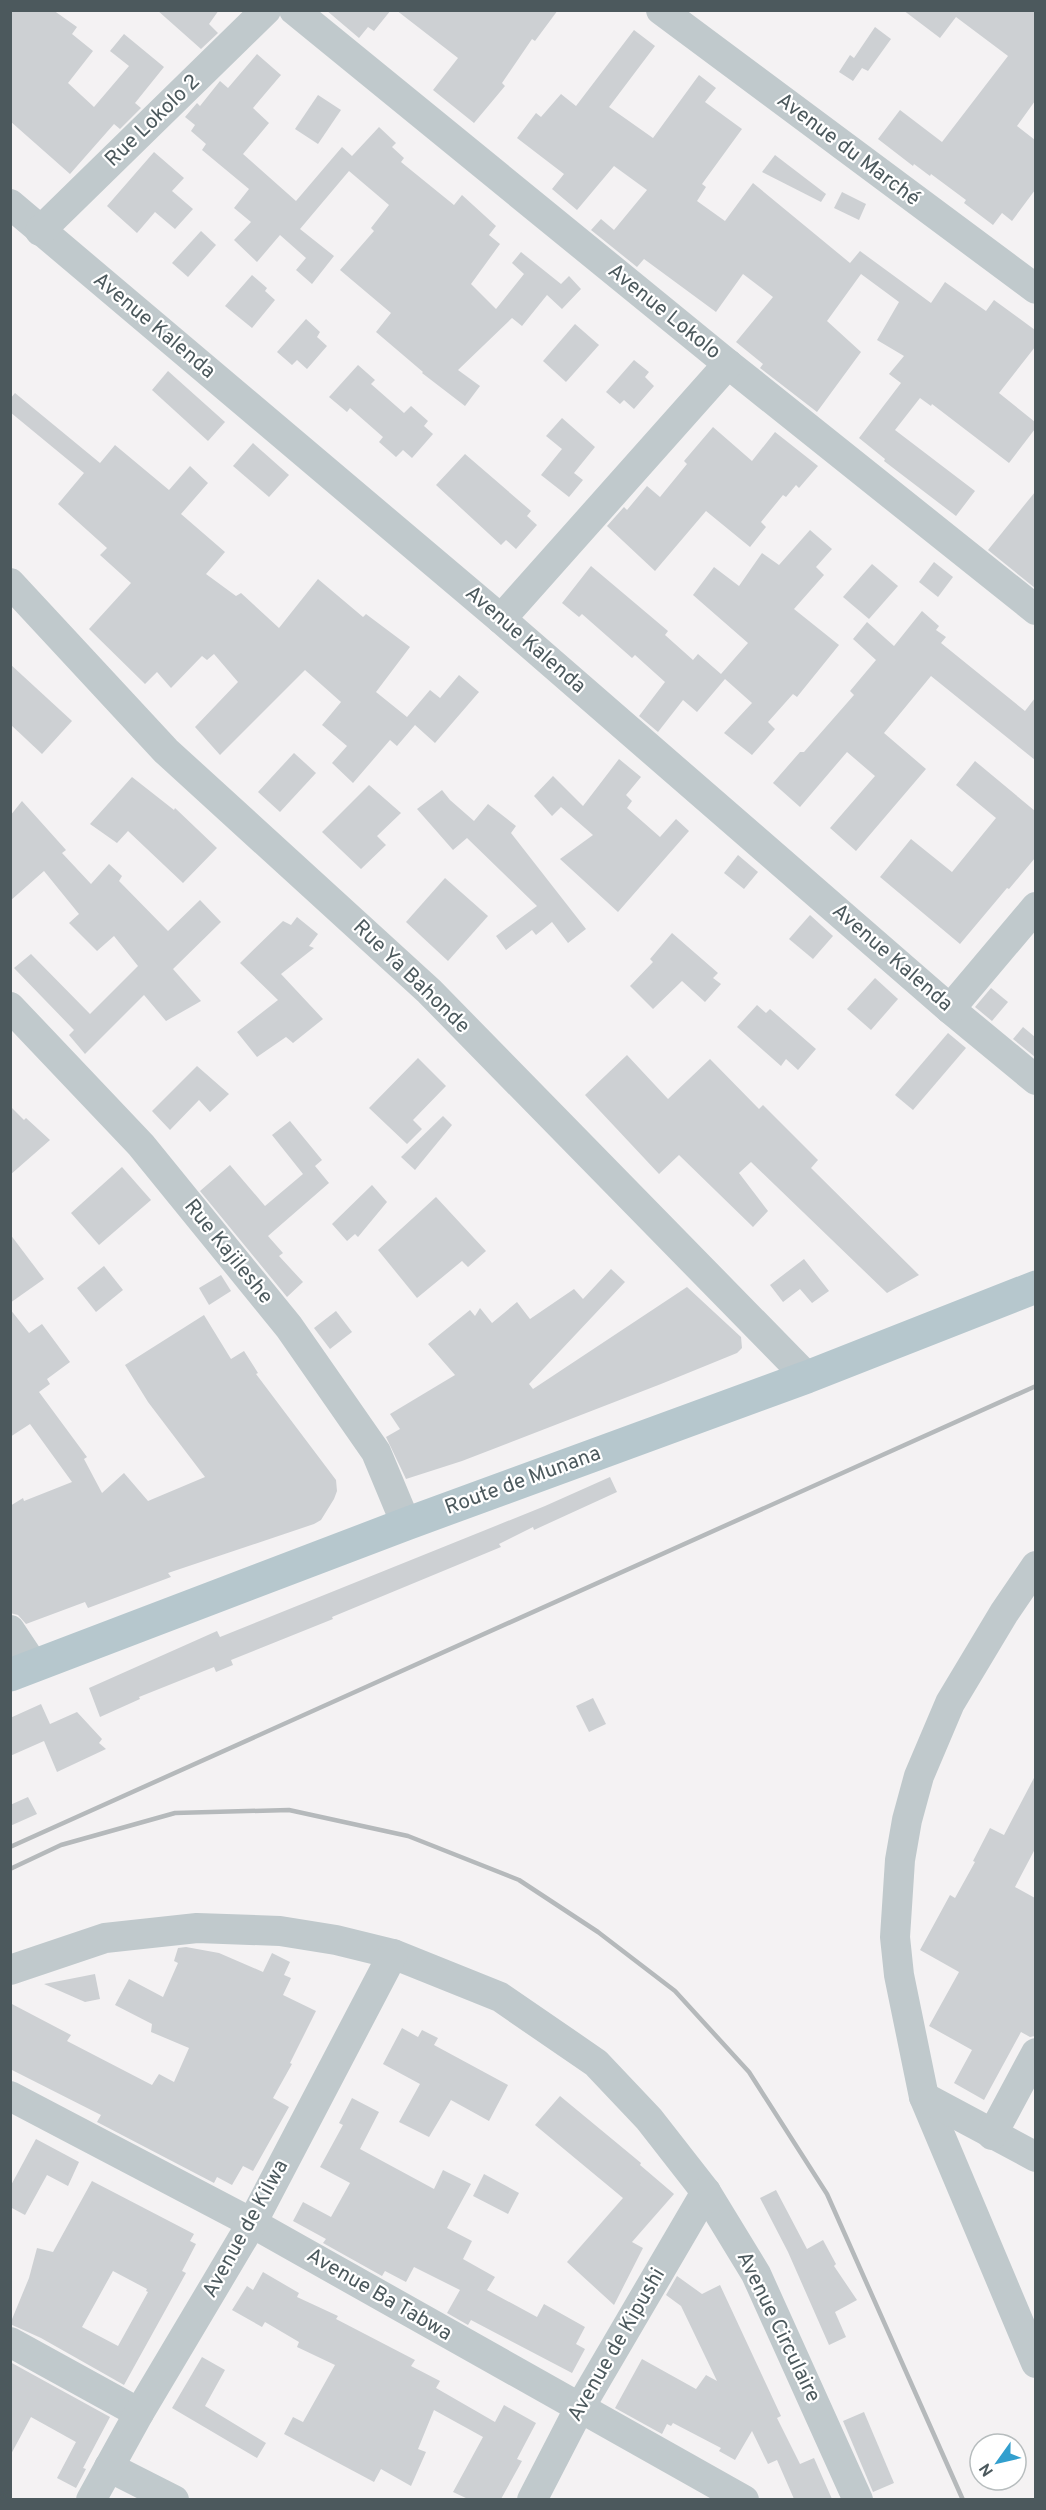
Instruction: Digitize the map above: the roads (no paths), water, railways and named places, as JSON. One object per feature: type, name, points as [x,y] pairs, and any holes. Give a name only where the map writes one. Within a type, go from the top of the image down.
[{"type":"main road","name":"Route de Munana","points":[[22,1670],[406,1524],[807,1377],[1035,1287]]},
{"type":"street","name":"Rue Lokolo 2","points":[[40,231],[266,10]]},
{"type":"street","name":"Avenue Lokolo","points":[[294,10],[728,364],[1035,610]]},
{"type":"street","name":"Avenue du Marché","points":[[662,10],[1035,289]]},
{"type":"street","name":"Avenue Kalenda","points":[[10,204],[501,619],[950,1009],[1035,1080]]},
{"type":"street","points":[[501,619],[728,364]]},
{"type":"street","name":"Rue Ya Bahonde","points":[[10,583],[166,751],[429,991],[807,1377]]},
{"type":"street","points":[[950,1009],[1035,908]]},
{"type":"street","name":"Rue Kajileshe","points":[[10,1007],[141,1145],[289,1327],[376,1452],[406,1524]]},
{"type":"street","points":[[1035,1566],[950,1702],[919,1776],[900,1860],[895,1937],[899,1976],[924,2097],[1035,2362]]},
{"type":"street","points":[[10,1630],[22,1670]]},
{"type":"street","name":"Avenue Circulaire","points":[[10,1970],[105,1938],[197,1928],[280,1931],[336,1940],[393,1953],[500,1997],[596,2063],[649,2119],[706,2192],[756,2274],[858,2499]]},
{"type":"street","name":"Avenue de Kilwa","points":[[91,2499],[139,2413],[252,2223],[393,1953]]},
{"type":"street","points":[[992,2135],[1035,2054]]},
{"type":"street","name":"Avenue Ba Tabwa","points":[[10,2096],[252,2223],[579,2409],[744,2499]]},
{"type":"street","points":[[924,2097],[1035,2157]]},
{"type":"street","name":"Avenue de Kipushi","points":[[532,2499],[579,2409],[706,2192]]},
{"type":"street","points":[[10,2342],[139,2413]]},
{"type":"street","points":[[109,2467],[174,2499]]},
{"type":"railway","points":[[10,1847],[1036,1386]]},
{"type":"railway","points":[[10,1869],[61,1845],[175,1813],[289,1810],[408,1836],[519,1880],[598,1932],[675,1991],[749,2072],[827,2194],[963,2500]]}]
